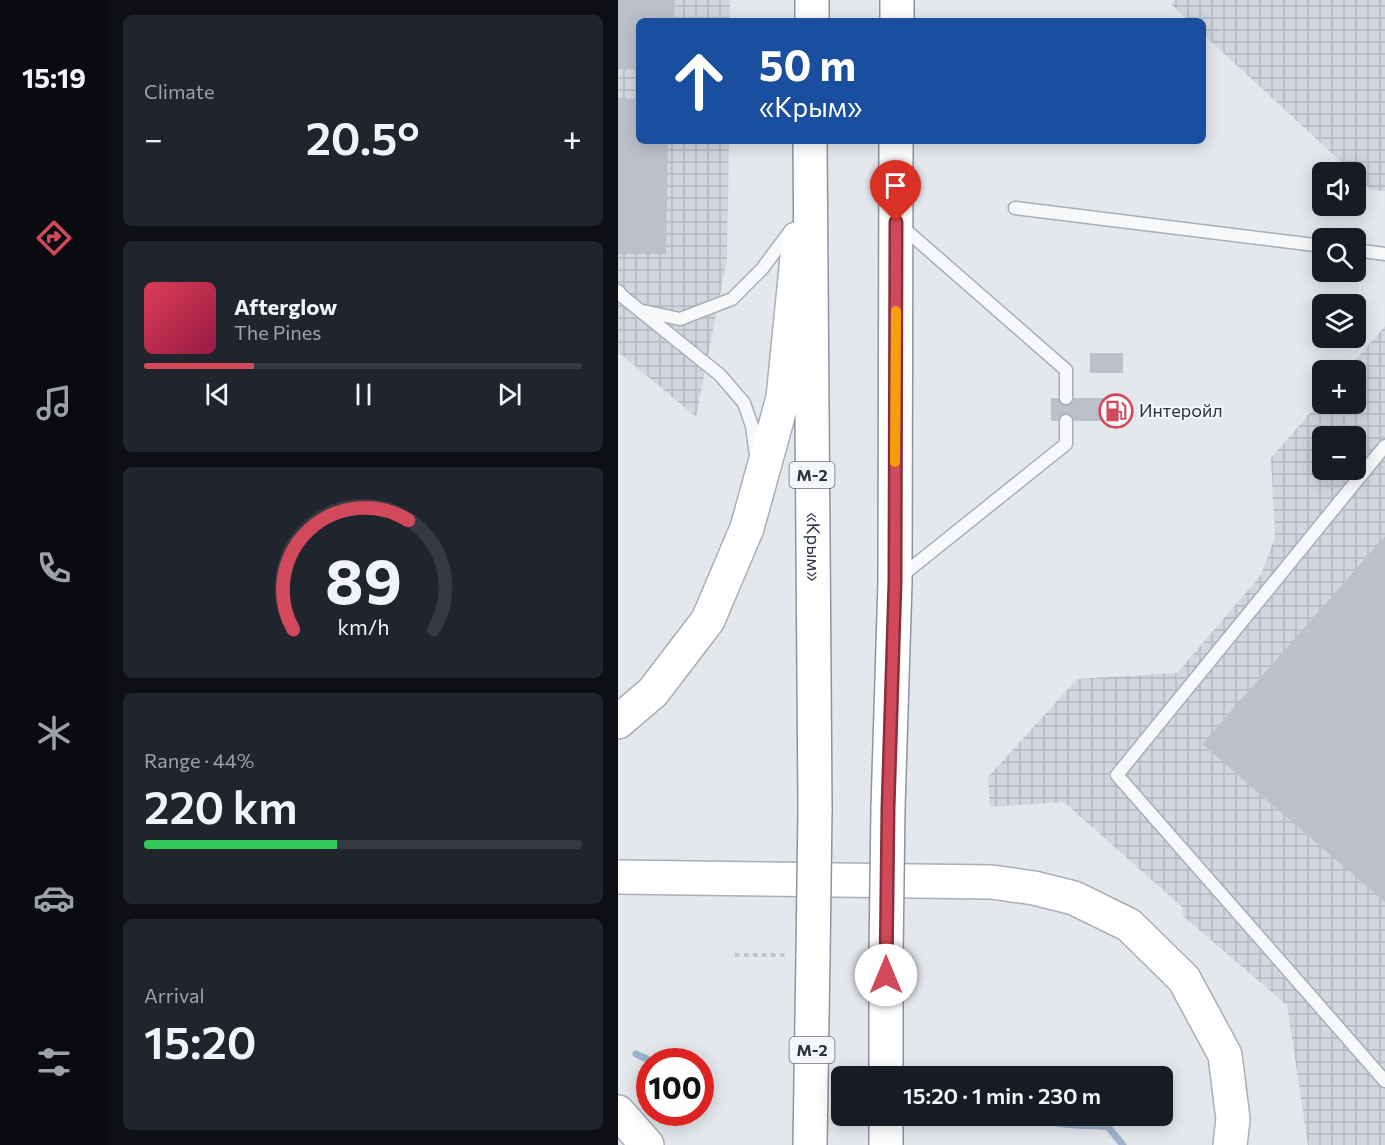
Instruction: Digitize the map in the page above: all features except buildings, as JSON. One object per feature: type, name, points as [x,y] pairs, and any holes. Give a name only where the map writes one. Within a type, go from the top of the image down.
[{"type":"main road","points":[[812,0],[812,18]]},
{"type":"main road","points":[[897,0],[897,18]]},
{"type":"main road","points":[[618,723],[653,692],[708,620],[747,528],[783,398],[809,144]]},
{"type":"main road","name":"«Крым»","points":[[809,144],[815,810],[813,955]]},
{"type":"main road","points":[[886,1066],[888,808],[895,582],[896,144]]},
{"type":"main road","points":[[618,878],[992,882],[1034,888],[1074,898],[1129,925],[1184,979],[1225,1055],[1233,1119],[1230,1145]]},
{"type":"main road","name":"М-2","points":[[810,1145],[813,955]]},
{"type":"main road","points":[[618,1112],[647,1145]]},
{"type":"main road","points":[[886,1126],[886,1145]]},
{"type":"lane","points":[[1016,208],[1312,245]]},
{"type":"lane","points":[[640,310],[681,318],[732,299],[762,269],[802,215]]},
{"type":"lane","points":[[896,222],[1066,370],[1066,398]]},
{"type":"lane","points":[[1366,251],[1385,254]]},
{"type":"lane","points":[[618,291],[720,375],[744,403],[752,426],[760,480]]},
{"type":"lane","points":[[895,582],[1066,444],[1066,421]]},
{"type":"lane","points":[[1385,446],[1117,775],[1385,1081]]},
{"type":"path","points":[[735,955],[813,955]]},
{"type":"shaded area","points":[[618,0],[730,0],[730,18],[636,18],[636,144],[729,144],[727,259],[696,417],[618,352]]},
{"type":"shaded area","points":[[1175,0],[1385,0],[1385,191],[1371,190],[1366,185],[1366,162],[1341,162],[1206,37],[1206,18],[1186,18],[1171,4]]},
{"type":"shaded area","points":[[1385,326],[1385,1145],[1308,1145],[1287,1005],[1184,917],[1182,907],[1064,802],[990,807],[988,777],[1077,679],[1177,673],[1261,575],[1275,537],[1271,458],[1312,411],[1312,414],[1366,414],[1366,360],[1356,360]]},
{"type":"waterway","points":[[1093,1126],[1108,1127],[1123,1145]]},
{"type":"slow traffic","points":[[895,462],[896,311]]},
{"type":"place","name":"Интеройл","points":[[1116,411]]},
{"type":"route","points":[[886,975],[888,808],[895,582],[896,222]]}]
